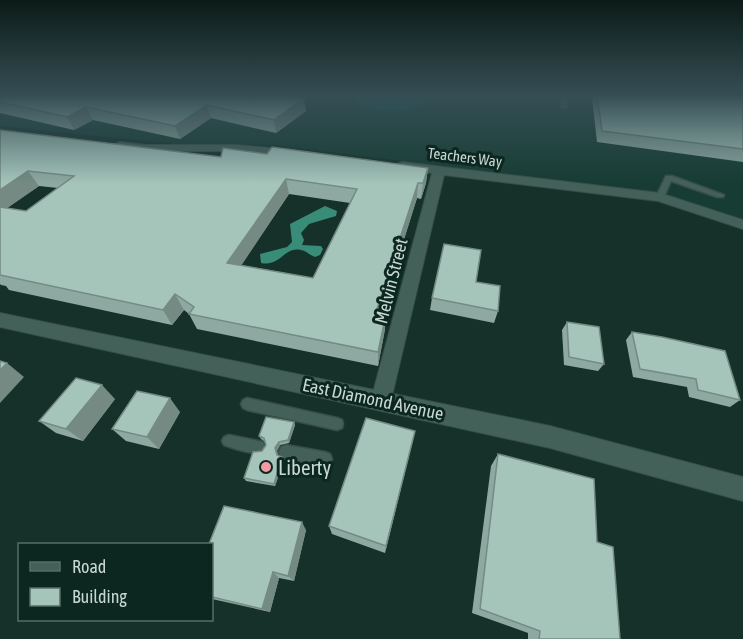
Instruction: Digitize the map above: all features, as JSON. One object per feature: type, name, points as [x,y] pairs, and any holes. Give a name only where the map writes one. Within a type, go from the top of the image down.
[{"type":"street","points":[[112,144],[145,148],[236,148],[303,155]]},
{"type":"street","name":"Teachers Way","points":[[394,165],[660,196],[743,225]]},
{"type":"street","name":"Melvin Street","points":[[381,400],[439,170]]},
{"type":"street","name":"East Diamond Avenue","points":[[0,320],[550,438],[743,489]]},
{"type":"lane","points":[[660,196],[669,178],[720,195]]},
{"type":"lane","points":[[247,404],[337,424]]},
{"type":"lane","points":[[229,441],[258,447]]},
{"type":"lane","points":[[286,452],[325,459]]},
{"type":"shaded area","points":[[743,125],[743,221],[667,195],[276,145],[175,144],[0,126]]},
{"type":"shaded area","points":[[325,206],[337,211],[336,216],[309,224],[301,233],[304,240],[302,245],[321,246],[323,249],[320,255],[315,257],[295,250],[273,262],[261,263],[260,254],[287,247],[292,242],[290,224]]},
{"type":"building","points":[[601,125],[743,125],[743,149],[602,131]]},
{"type":"building","points":[[0,130],[221,157],[223,148],[267,154],[272,147],[428,168],[423,183],[418,183],[376,312],[386,314],[378,352],[189,314],[194,307],[175,294],[163,310],[0,275],[0,207],[26,211],[74,176],[28,171],[0,190]],"holes":[[[286,179],[357,189],[313,278],[227,263]]]},
{"type":"building","points":[[444,244],[481,250],[476,282],[500,286],[498,311],[432,298]]},
{"type":"building","points":[[567,322],[599,327],[604,364],[569,357]]},
{"type":"building","points":[[632,332],[725,351],[740,400],[698,390],[696,379],[640,369]]},
{"type":"building","points":[[0,361],[7,363],[0,370]]},
{"type":"building","points":[[76,378],[102,385],[66,429],[39,421]]},
{"type":"building","points":[[137,391],[170,398],[147,437],[112,429]]},
{"type":"building","name":"Liberty","points":[[266,417],[294,422],[288,440],[279,442],[275,448],[277,455],[282,457],[274,484],[244,478],[253,452],[262,451],[266,445],[264,438],[259,436]]},
{"type":"building","points":[[366,418],[415,431],[386,546],[329,526]]},
{"type":"building","points":[[498,454],[594,479],[597,542],[613,547],[620,639],[539,639],[540,631],[480,609]]},
{"type":"building","points":[[224,506],[302,522],[288,576],[273,572],[262,609],[213,597],[213,543],[209,543]]},
{"type":"place","name":"Liberty","points":[[266,467]]}]
